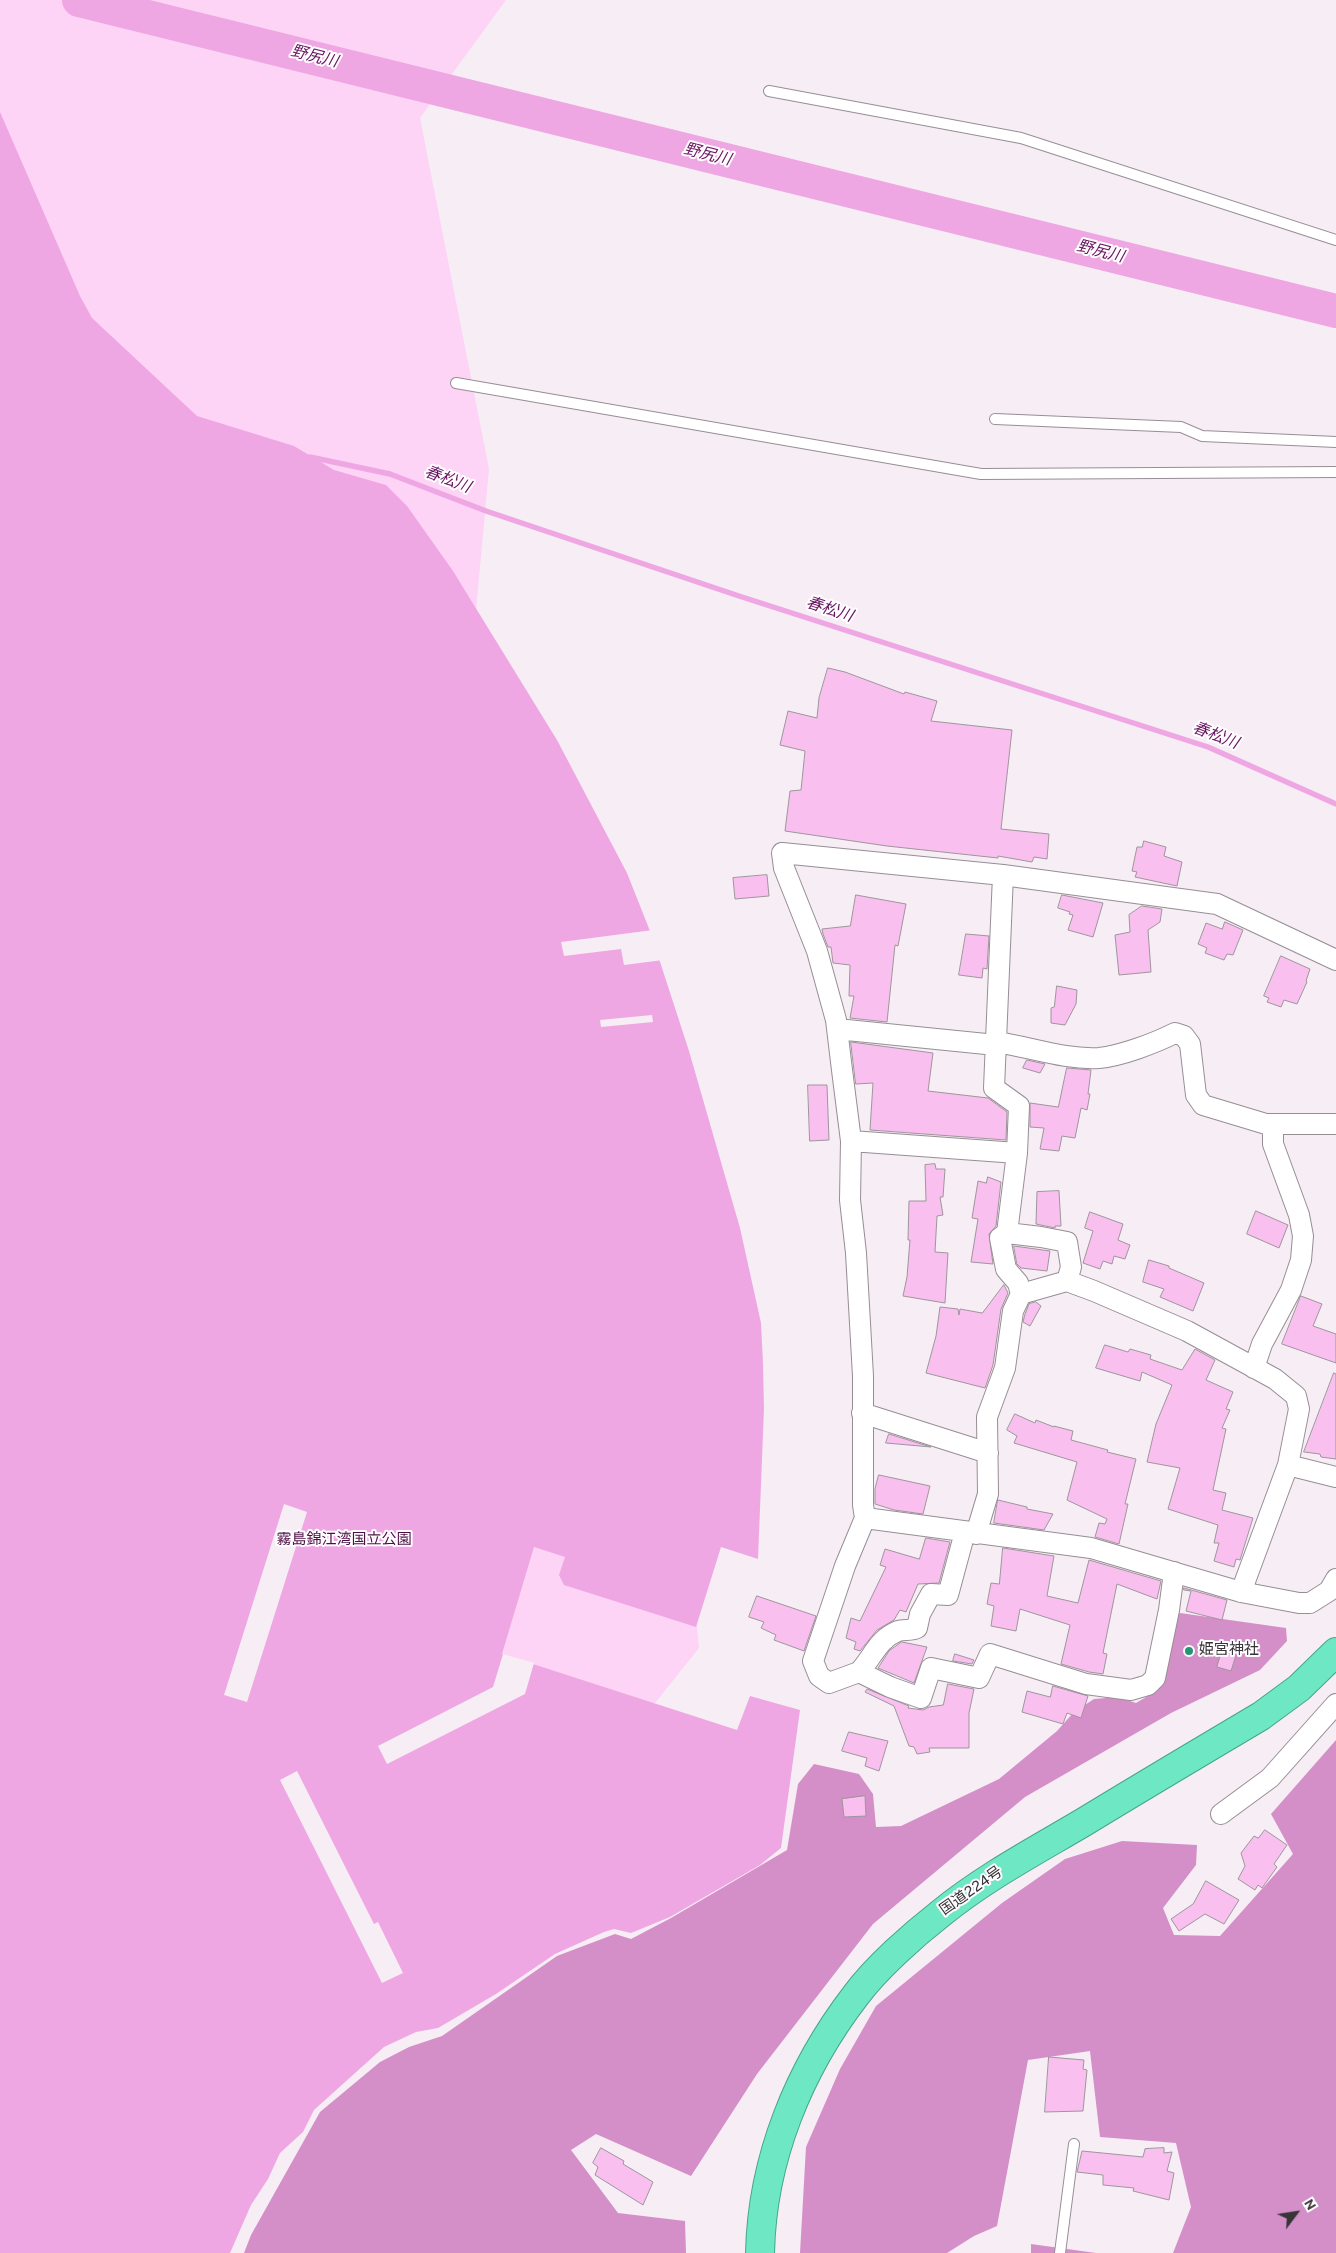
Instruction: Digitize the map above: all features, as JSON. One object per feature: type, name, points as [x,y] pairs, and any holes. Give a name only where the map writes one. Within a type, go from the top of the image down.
[{"type":"highway","name":"国道224号","points":[[760,2253],[761,2221],[772,2160],[796,2094],[824,2040],[856,1993],[905,1944],[940,1913],[999,1872],[1261,1716],[1299,1688],[1336,1652]]},
{"type":"street","points":[[1241,1592],[1288,1465],[1299,1409],[1296,1396],[1275,1379],[1187,1331],[1067,1281],[1022,1294],[1013,1311],[1005,1368],[988,1417],[988,1494],[948,1594],[931,1594],[920,1614],[917,1628],[900,1630],[889,1635],[880,1642],[859,1672],[829,1683],[819,1676],[813,1661],[845,1566],[865,1518],[863,1505],[863,1376],[860,1308],[849,1174],[850,1140],[837,1028],[817,950],[784,868],[782,853],[1003,875],[1217,904],[1336,960]]},
{"type":"street","points":[[1003,875],[994,1088],[1019,1106],[1017,1153],[1007,1233]]},
{"type":"street","points":[[837,1028],[996,1043],[1096,1058],[1106,1057],[1160,1040],[1175,1033],[1184,1036],[1190,1044],[1196,1095],[1204,1105],[1266,1124],[1336,1124]]},
{"type":"street","points":[[1254,1368],[1262,1344],[1291,1290],[1301,1260],[1303,1236],[1299,1215],[1273,1144],[1273,1124]]},
{"type":"street","points":[[850,1140],[1017,1153]]},
{"type":"street","points":[[1022,1294],[1018,1283],[1006,1269],[1000,1238],[1007,1233],[1041,1236],[1067,1242],[1071,1267],[1067,1281]]},
{"type":"street","points":[[862,1413],[988,1453]]},
{"type":"street","points":[[1288,1465],[1336,1477]]},
{"type":"street","points":[[865,1518],[1092,1548],[1241,1592],[1310,1603],[1329,1591],[1336,1579]]},
{"type":"street","points":[[859,1672],[890,1687],[921,1698],[931,1668],[979,1678],[990,1654],[1086,1684],[1130,1690],[1148,1686],[1155,1678],[1170,1610],[1174,1572]]},
{"type":"street","points":[[1221,1814],[1270,1778],[1336,1704]]},
{"type":"lane","points":[[769,91],[1021,138],[1336,240]]},
{"type":"lane","points":[[456,383],[981,474],[1336,472]]},
{"type":"lane","points":[[995,419],[1181,427],[1202,436],[1336,442]]},
{"type":"lane","points":[[1060,2253],[1074,2144]]},
{"type":"green space","name":"霧島錦江湾国立公園","points":[[0,0],[506,0],[420,118],[489,469],[456,829],[659,1225],[699,1648],[426,1990],[0,2253]]},
{"type":"shaded area","name":"霧島錦江湾国立公園","points":[[0,112],[80,296],[92,318],[197,416],[294,446],[334,470],[386,485],[407,506],[453,571],[557,740],[627,873],[650,931],[689,1051],[740,1228],[761,1323],[764,1409],[758,1559],[721,1547],[696,1627],[564,1585],[559,1575],[565,1557],[534,1547],[502,1654],[737,1730],[750,1696],[800,1710],[781,1848],[760,1865],[670,1917],[631,1933],[614,1929],[604,1932],[555,1954],[496,1994],[438,2028],[416,2032],[384,2047],[314,2110],[303,2132],[280,2153],[268,2179],[251,2205],[230,2253],[0,2253]]},
{"type":"shaded area","points":[[1180,1613],[1286,1628],[1287,1641],[1260,1670],[1171,1713],[1025,1797],[873,1924],[757,2074],[691,2176],[596,2134],[571,2150],[618,2213],[685,2221],[686,2253],[244,2253],[251,2235],[320,2112],[380,2062],[409,2047],[442,2036],[557,1956],[615,1934],[631,1939],[671,1918],[787,1850],[798,1784],[814,1764],[859,1774],[873,1794],[876,1827],[901,1826],[999,1779],[1057,1731],[1074,1712],[1094,1699],[1118,1697],[1136,1703],[1158,1690],[1172,1617]]},
{"type":"shaded area","points":[[1336,1740],[1336,2253],[1173,2253],[1191,2207],[1176,2143],[1100,2137],[1090,2051],[1028,2060],[997,2226],[974,2236],[947,2253],[800,2253],[806,2147],[840,2069],[876,2006],[1002,1903],[1065,1859],[1122,1841],[1197,1845],[1196,1865],[1163,1908],[1174,1935],[1220,1936],[1293,1854],[1271,1814]]},
{"type":"shaded area","points":[[1031,2244],[1096,2253],[1031,2253]]},
{"type":"pier","points":[[653,930],[663,960],[624,965],[621,949],[564,956],[561,942]]},
{"type":"pier","points":[[652,1015],[653,1022],[601,1027],[600,1020]]},
{"type":"pier","points":[[284,1504],[307,1512],[247,1702],[224,1695]]},
{"type":"pier","points":[[503,1654],[534,1663],[525,1694],[387,1764],[378,1746],[493,1687]]},
{"type":"pier","points":[[297,1771],[374,1924],[378,1922],[403,1973],[382,1983],[280,1780]]},
{"type":"building","points":[[828,668],[845,672],[904,694],[905,692],[937,701],[931,721],[1012,730],[1001,829],[1049,834],[1047,859],[1034,857],[1032,862],[998,856],[998,858],[887,846],[785,831],[790,791],[801,790],[805,751],[780,745],[788,711],[817,718],[819,698]]},
{"type":"building","points":[[1144,841],[1166,847],[1164,856],[1182,862],[1177,886],[1135,877],[1137,872],[1132,871],[1137,847],[1142,847]]},
{"type":"building","points":[[767,875],[769,896],[735,899],[733,878]]},
{"type":"building","points":[[856,895],[906,904],[898,946],[895,945],[887,1022],[850,1018],[854,996],[849,996],[850,965],[833,963],[831,947],[828,947],[823,934],[822,929],[850,926]]},
{"type":"building","points":[[1062,895],[1103,903],[1093,937],[1068,930],[1073,915],[1058,908]]},
{"type":"building","points":[[1142,906],[1162,909],[1160,922],[1148,930],[1151,972],[1119,975],[1115,935],[1130,932],[1129,915]]},
{"type":"building","points":[[1225,922],[1243,930],[1233,955],[1227,954],[1224,960],[1205,953],[1207,948],[1198,944],[1206,923],[1222,929]]},
{"type":"building","points":[[966,934],[989,936],[987,969],[983,968],[982,978],[959,975]]},
{"type":"building","points":[[1281,956],[1310,969],[1307,982],[1297,1004],[1284,1000],[1281,1007],[1267,1002],[1269,998],[1264,996]]},
{"type":"building","points":[[1057,986],[1077,990],[1076,1004],[1065,1025],[1051,1023],[1051,1008],[1054,1007]]},
{"type":"building","points":[[851,1042],[933,1053],[928,1091],[988,1098],[1007,1112],[1006,1140],[870,1130],[873,1083],[856,1084]]},
{"type":"building","points":[[1027,1060],[1045,1064],[1040,1073],[1023,1068]]},
{"type":"building","points":[[1067,1068],[1091,1070],[1087,1110],[1081,1108],[1075,1138],[1062,1136],[1059,1151],[1040,1149],[1044,1128],[1030,1127],[1030,1103],[1058,1107]]},
{"type":"building","points":[[808,1085],[827,1085],[829,1140],[810,1141]]},
{"type":"building","points":[[935,1164],[936,1169],[945,1169],[943,1197],[940,1197],[943,1215],[937,1216],[935,1252],[948,1253],[945,1303],[903,1296],[907,1277],[910,1240],[908,1240],[909,1201],[926,1201],[925,1165]]},
{"type":"building","points":[[988,1177],[1001,1182],[996,1226],[989,1234],[993,1264],[971,1262],[978,1219],[972,1218],[978,1181],[986,1183]]},
{"type":"building","points":[[1059,1191],[1061,1226],[1055,1226],[1055,1228],[1036,1224],[1037,1192]]},
{"type":"building","points":[[1256,1211],[1288,1225],[1279,1248],[1247,1234]]},
{"type":"building","points":[[1090,1212],[1123,1224],[1118,1240],[1130,1245],[1125,1259],[1114,1256],[1112,1264],[1103,1261],[1100,1269],[1083,1263],[1093,1231],[1085,1228]]},
{"type":"building","points":[[1014,1246],[1050,1251],[1047,1271],[1021,1268],[1017,1264]]},
{"type":"building","points":[[1149,1260],[1169,1266],[1169,1268],[1204,1283],[1193,1311],[1160,1297],[1164,1289],[1143,1282]]},
{"type":"building","points":[[1004,1285],[1008,1293],[1001,1309],[993,1365],[985,1388],[926,1373],[936,1336],[940,1307],[958,1309],[959,1315],[960,1309],[982,1313]]},
{"type":"building","points":[[1301,1296],[1322,1304],[1313,1326],[1336,1334],[1336,1363],[1282,1344]]},
{"type":"building","points":[[1036,1302],[1041,1306],[1030,1326],[1023,1322],[1025,1314],[1029,1304]]},
{"type":"building","points":[[1105,1345],[1128,1352],[1130,1349],[1151,1355],[1150,1359],[1182,1370],[1195,1349],[1215,1360],[1206,1380],[1233,1392],[1226,1409],[1230,1410],[1222,1428],[1226,1429],[1213,1490],[1226,1493],[1222,1510],[1253,1518],[1240,1560],[1236,1559],[1234,1567],[1214,1561],[1219,1543],[1214,1543],[1218,1525],[1168,1509],[1180,1468],[1147,1462],[1156,1424],[1172,1385],[1142,1372],[1140,1381],[1096,1368]]},
{"type":"building","points":[[1334,1373],[1336,1374],[1336,1459],[1304,1452]]},
{"type":"building","points":[[1015,1414],[1035,1423],[1036,1420],[1054,1427],[1073,1431],[1071,1440],[1136,1459],[1125,1504],[1128,1504],[1119,1544],[1095,1537],[1099,1523],[1105,1524],[1107,1519],[1067,1500],[1077,1462],[1014,1443],[1017,1436],[1007,1430]]},
{"type":"building","points":[[889,1434],[931,1447],[886,1443]]},
{"type":"building","points":[[879,1475],[930,1486],[923,1514],[894,1510],[875,1504],[875,1489]]},
{"type":"building","points":[[998,1500],[1027,1507],[1027,1509],[1053,1514],[1044,1530],[994,1523]]},
{"type":"building","points":[[926,1538],[950,1542],[939,1583],[918,1584],[906,1612],[900,1610],[894,1620],[877,1630],[860,1651],[854,1649],[856,1642],[846,1638],[851,1618],[860,1621],[886,1567],[880,1565],[885,1549],[919,1559]]},
{"type":"building","points":[[1003,1548],[1054,1556],[1047,1596],[1078,1603],[1089,1560],[1161,1581],[1157,1599],[1117,1584],[1103,1653],[1107,1654],[1103,1674],[1061,1664],[1070,1625],[1020,1609],[1016,1631],[991,1626],[994,1606],[987,1604],[991,1583],[999,1584]]},
{"type":"building","points":[[1184,1588],[1227,1600],[1222,1620],[1186,1611],[1191,1591],[1184,1590]]},
{"type":"building","points":[[757,1596],[816,1616],[804,1651],[774,1640],[776,1635],[761,1628],[764,1622],[749,1617]]},
{"type":"building","points":[[902,1642],[927,1647],[914,1683],[878,1668],[889,1651]]},
{"type":"building","points":[[1222,1651],[1236,1655],[1231,1671],[1217,1667]]},
{"type":"building","points":[[955,1654],[974,1660],[972,1664],[953,1661]]},
{"type":"building","points":[[948,1684],[974,1689],[969,1713],[969,1748],[929,1748],[930,1752],[917,1754],[914,1747],[909,1746],[894,1706],[865,1692],[867,1689],[909,1706],[908,1708],[923,1710],[943,1705]]},
{"type":"building","points":[[1053,1686],[1088,1696],[1081,1718],[1067,1713],[1063,1724],[1022,1712],[1027,1691],[1050,1697]]},
{"type":"building","points":[[849,1732],[888,1741],[879,1771],[865,1766],[867,1758],[842,1751]]},
{"type":"building","points":[[865,1796],[866,1816],[844,1817],[842,1799]]},
{"type":"building","points":[[1265,1830],[1287,1845],[1274,1864],[1277,1867],[1262,1888],[1258,1885],[1255,1890],[1238,1879],[1245,1866],[1241,1853],[1254,1836],[1258,1838]]},
{"type":"building","points":[[1206,1881],[1239,1900],[1224,1924],[1205,1914],[1179,1931],[1171,1919],[1193,1904]]},
{"type":"building","points":[[1049,2057],[1084,2060],[1083,2069],[1087,2070],[1083,2111],[1045,2112]]},
{"type":"building","points":[[601,2148],[624,2161],[623,2164],[653,2182],[643,2205],[595,2175],[598,2167],[593,2163]]},
{"type":"building","points":[[1164,2148],[1164,2153],[1172,2152],[1167,2171],[1174,2173],[1169,2200],[1133,2191],[1134,2188],[1103,2185],[1103,2175],[1077,2172],[1082,2151],[1143,2157],[1145,2149]]},
{"type":"waterway","name":"野尻川","points":[[79,0],[1336,311]]},
{"type":"waterway","name":"春松川","points":[[310,457],[390,474],[486,511],[739,596],[1208,747],[1336,804]]},
{"type":"place","name":"姫宮神社","points":[[1189,1651]]}]
